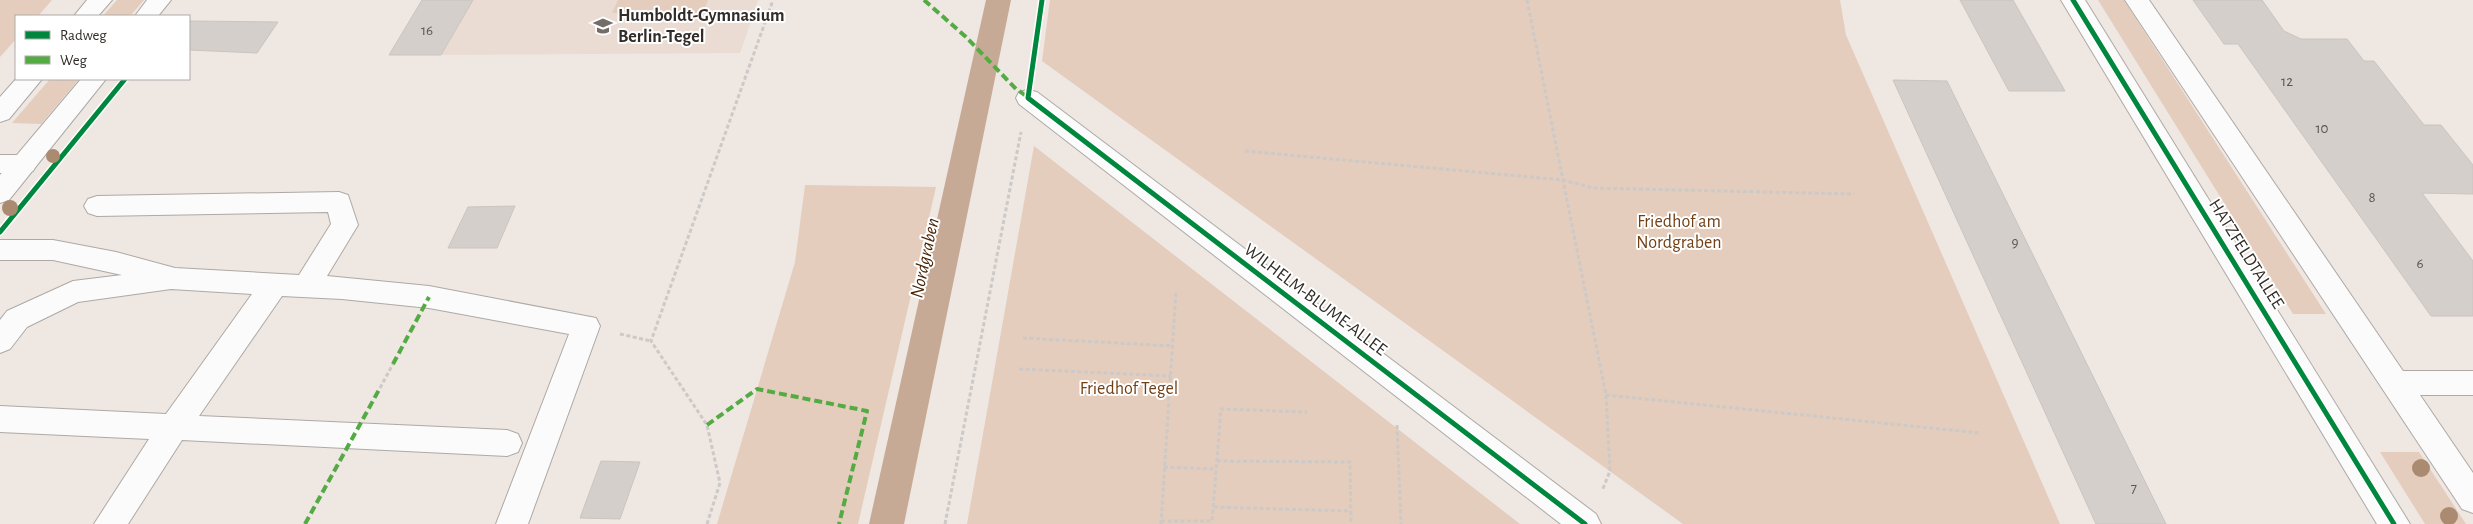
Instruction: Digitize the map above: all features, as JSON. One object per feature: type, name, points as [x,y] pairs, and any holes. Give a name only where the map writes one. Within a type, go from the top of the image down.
[{"type":"street","points":[[86,15],[100,0]]},
{"type":"street","points":[[147,15],[160,0]]},
{"type":"street","name":"HATZFELDTALLEE","points":[[2073,0],[2394,524]]},
{"type":"street","points":[[2137,0],[2473,499]]},
{"type":"street","points":[[0,113],[29,80]]},
{"type":"street","points":[[0,193],[12,164],[93,80]]},
{"type":"street","name":"WILHELM-BLUME-ALLEE","points":[[1026,110],[1392,375],[1586,524]]},
{"type":"street","points":[[96,206],[339,202],[345,225],[307,286]]},
{"type":"street","points":[[0,250],[53,250],[116,263],[175,279]]},
{"type":"street","points":[[0,341],[17,319],[73,292],[175,279],[307,286],[429,297],[586,326],[512,524]]},
{"type":"street","points":[[110,524],[174,427],[275,284]]},
{"type":"street","points":[[2395,383],[2473,383]]},
{"type":"street","points":[[0,419],[507,442]]},
{"type":"path","points":[[707,524],[720,483],[707,425],[651,341],[694,229],[727,126],[774,0]]},
{"type":"path","points":[[1527,0],[1606,395],[1610,471],[1599,497]]},
{"type":"path","points":[[945,524],[1026,110]]},
{"type":"path","points":[[1245,151],[1563,180],[1593,188],[1854,194]]},
{"type":"path","points":[[1176,291],[1161,522],[1212,521],[1221,409],[1307,412]]},
{"type":"path","points":[[1024,338],[1173,346]]},
{"type":"path","points":[[380,388],[393,364]]},
{"type":"path","points":[[1018,369],[1171,376]]},
{"type":"path","points":[[1392,375],[1397,426],[1401,524]]},
{"type":"path","points":[[1606,395],[1980,434]]},
{"type":"path","points":[[1217,461],[1350,462],[1351,524]]},
{"type":"path","points":[[1164,467],[1216,469]]},
{"type":"path","points":[[1214,507],[1350,511]]},
{"type":"shaded area","name":"Humboldt-Gymnasium Berlin-Tegel","points":[[473,0],[758,0],[740,53],[441,55]]},
{"type":"shaded area","points":[[986,0],[1011,0],[904,524],[869,524]]},
{"type":"green space","points":[[0,0],[52,0],[39,15],[15,15],[15,40],[0,57]]},
{"type":"green space","points":[[117,0],[144,0],[131,15],[104,15]]},
{"type":"green space","points":[[618,0],[708,0],[703,13],[612,13]]},
{"type":"green space","name":"Friedhof am Nordgraben","points":[[1050,0],[1840,0],[1846,35],[2060,524],[1683,524],[1042,61]]},
{"type":"green space","points":[[2098,0],[2124,0],[2326,314],[2293,314]]},
{"type":"green space","points":[[49,80],[78,80],[41,124],[12,123]]},
{"type":"green space","name":"Friedhof Tegel","points":[[1034,146],[1520,524],[967,524]]},
{"type":"green space","points":[[805,185],[936,187],[858,524],[717,524],[795,262]]},
{"type":"green space","points":[[2380,452],[2419,452],[2466,524],[2425,524]]},
{"type":"building","points":[[422,0],[473,0],[441,55],[389,55]]},
{"type":"building","points":[[1960,0],[2013,0],[2065,91],[2009,91]]},
{"type":"building","points":[[2193,0],[2262,0],[2284,31],[2301,39],[2347,39],[2364,61],[2374,61],[2424,125],[2441,125],[2473,165],[2473,194],[2422,193],[2473,261],[2473,316],[2431,316],[2238,44],[2224,44]]},
{"type":"building","points":[[190,21],[278,22],[257,53],[190,50]]},
{"type":"building","points":[[1893,80],[1947,81],[2166,524],[2096,524]]},
{"type":"building","points":[[515,206],[497,248],[448,248],[468,207]]},
{"type":"building","points":[[601,461],[640,462],[620,519],[580,518]]},
{"type":"marked path","points":[[924,0],[966,37],[1016,89],[1028,97]]},
{"type":"marked path","points":[[393,364],[429,297]]},
{"type":"marked path","points":[[305,524],[380,388]]},
{"type":"marked path","points":[[707,425],[757,389],[867,411],[839,524]]},
{"type":"cycle path","points":[[1042,0],[1028,98],[1585,524]]},
{"type":"cycle path","points":[[2073,0],[2394,524]]},
{"type":"cycle path","points":[[0,232],[124,80]]},
{"type":"place","name":"Humboldt-Gymnasium Berlin-Tegel","points":[[603,26]]},
{"type":"water label","name":"Nordgraben","points":[[925,258]]}]
